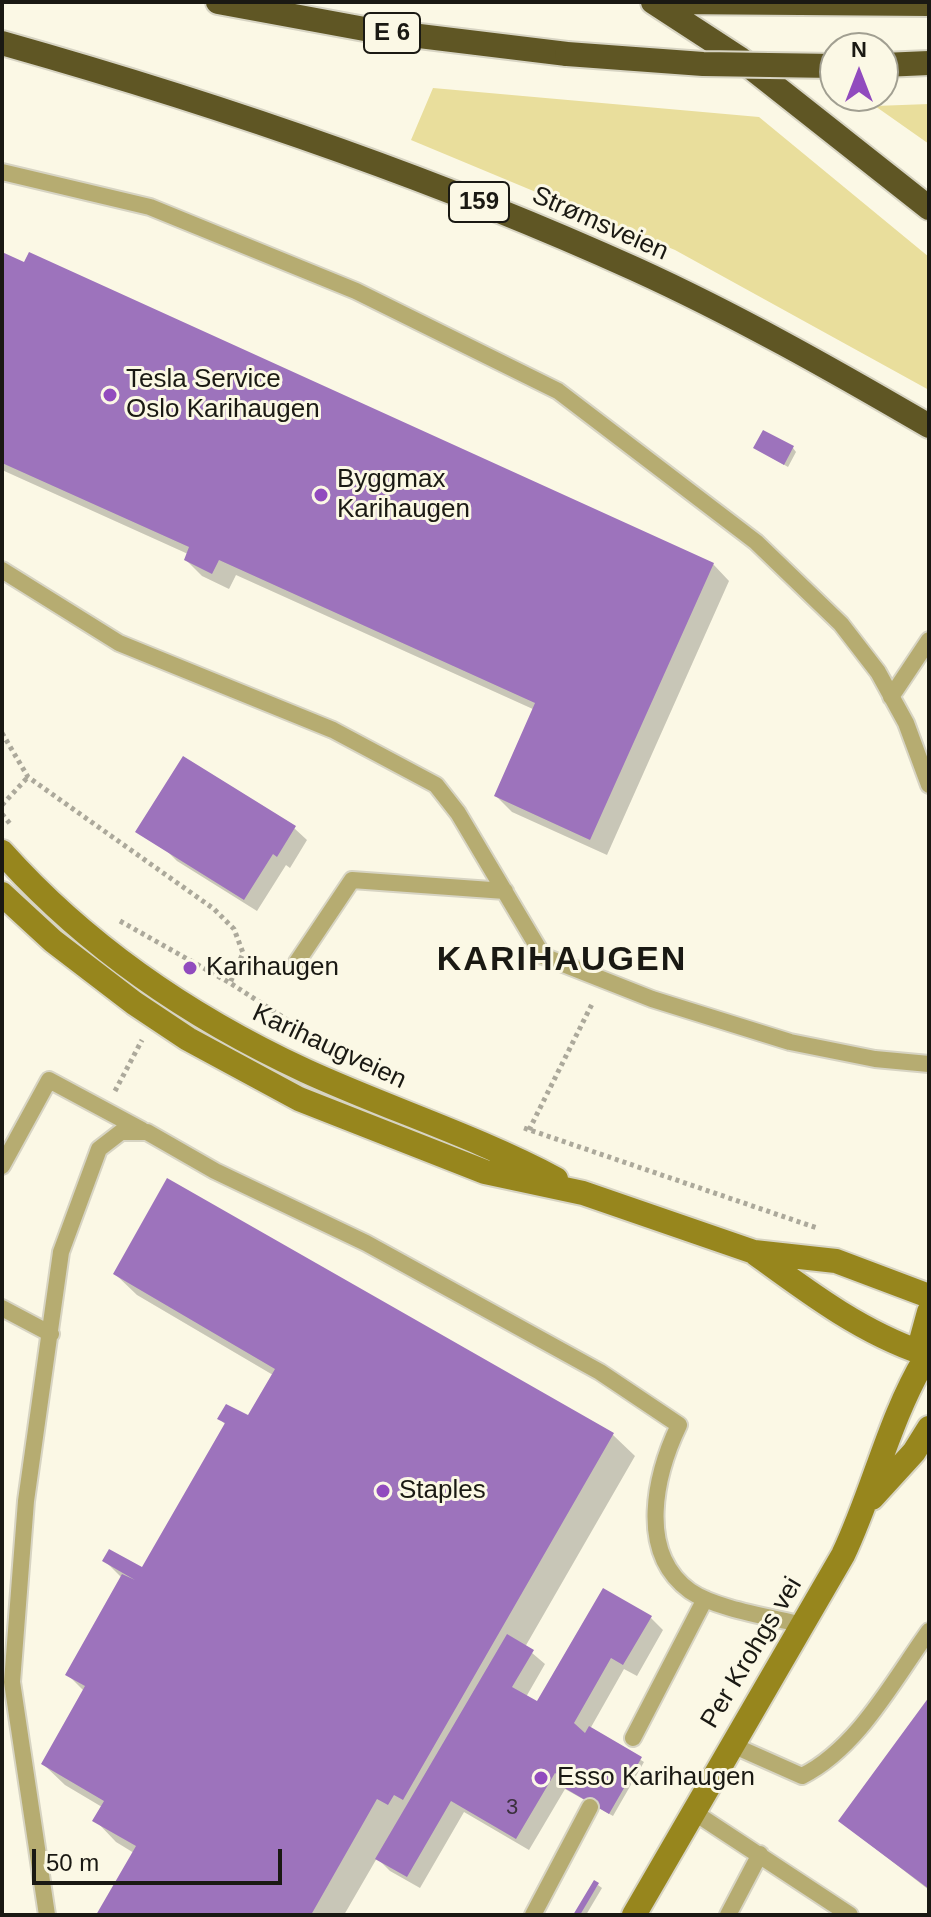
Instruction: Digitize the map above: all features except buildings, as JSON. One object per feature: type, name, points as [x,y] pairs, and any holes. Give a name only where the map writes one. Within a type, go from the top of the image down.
[{"type":"highway","name":"E 6","points":[[218,2],[370,30],[567,54],[703,64],[819,66]]},
{"type":"highway","points":[[653,2],[739,58],[929,208]]},
{"type":"highway","points":[[672,2],[825,6],[929,4]]},
{"type":"highway","name":"Strømsveien","points":[[2,43],[236,114],[485,204],[637,270],[758,329],[929,426]]},
{"type":"highway","points":[[899,65],[920,64]]},
{"type":"main road","name":"Karihaugveien","points":[[2,852],[104,949],[210,1021],[306,1071],[493,1146],[583,1193]]},
{"type":"main road","name":"Karihaugveien","points":[[2,894],[53,941],[134,1003],[188,1039],[299,1099],[485,1172],[583,1193],[754,1252],[836,1261],[929,1296]]},
{"type":"main road","name":"Karihaugveien","points":[[754,1252],[815,1297],[882,1339],[926,1359]]},
{"type":"main road","points":[[926,1359],[921,1330],[929,1312]]},
{"type":"main road","name":"Per Krohgs vei","points":[[634,1915],[730,1744],[803,1625],[868,1503],[906,1391],[926,1359]]},
{"type":"main road","name":"Per Krohgs vei","points":[[868,1503],[914,1452],[929,1428]]},
{"type":"lane","points":[[2,172],[150,207],[356,291],[558,391],[756,542],[841,624],[878,672],[906,723],[929,785]]},
{"type":"lane","points":[[2,570],[119,643],[333,730],[436,785],[458,813],[543,956],[790,1042],[875,1059],[929,1064]]},
{"type":"lane","points":[[891,697],[929,640]]},
{"type":"lane","points":[[297,962],[352,880],[505,891]]},
{"type":"lane","points":[[2,1166],[49,1080],[215,1171],[366,1243],[600,1372],[679,1425],[663,1459],[654,1510],[659,1544],[674,1573],[688,1590],[705,1599],[803,1625]]},
{"type":"lane","points":[[47,1915],[12,1682],[26,1501],[61,1252],[99,1149],[121,1132],[147,1132]]},
{"type":"lane","points":[[2,1308],[51,1334]]},
{"type":"lane","points":[[633,1738],[705,1599]]},
{"type":"lane","points":[[730,1744],[802,1776],[823,1765],[857,1731],[929,1631]]},
{"type":"lane","points":[[533,1915],[590,1807]]},
{"type":"lane","points":[[692,1811],[850,1915]]},
{"type":"lane","points":[[728,1915],[760,1854]]},
{"type":"path","points":[[2,733],[28,777],[214,909],[234,929],[243,953],[230,983]]},
{"type":"path","points":[[2,805],[28,777]]},
{"type":"path","points":[[168,946],[339,1053]]},
{"type":"path","points":[[529,1130],[605,980]]},
{"type":"path","points":[[115,1092],[143,1037]]},
{"type":"path","points":[[514,1125],[819,1229]]},
{"type":"shaded area","points":[[433,88],[759,117],[929,257],[929,390],[675,250],[411,140]]},
{"type":"shaded area","points":[[929,104],[929,144],[884,112],[899,112],[899,105]]},
{"type":"place","name":"Tesla Service Oslo Karihaugen","points":[[110,395]]},
{"type":"place","name":"Byggmax Karihaugen","points":[[321,495]]},
{"type":"place","name":"Karihaugen","points":[[190,968]]},
{"type":"place","name":"Staples","points":[[383,1491]]},
{"type":"place","name":"Esso Karihaugen","points":[[541,1778]]},
{"type":"district","name":"KARIHAUGEN","points":[[562,961]]}]
